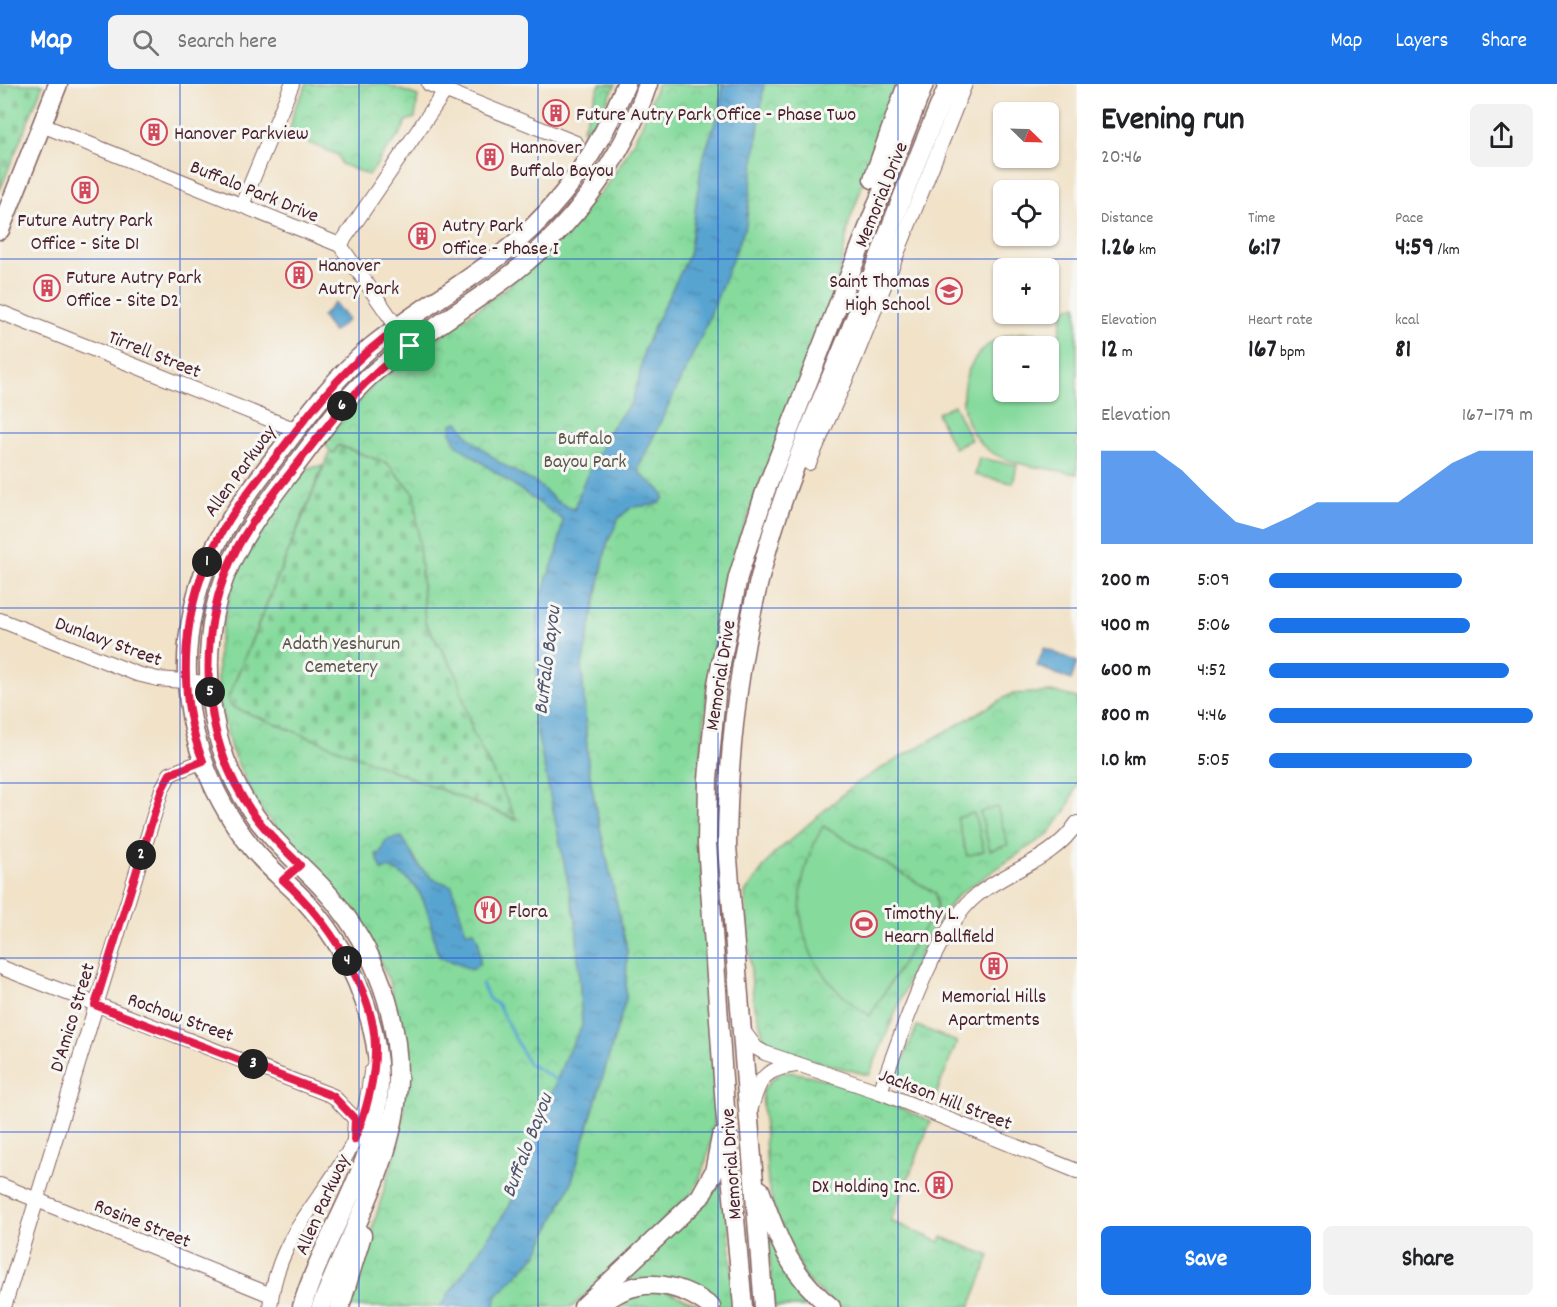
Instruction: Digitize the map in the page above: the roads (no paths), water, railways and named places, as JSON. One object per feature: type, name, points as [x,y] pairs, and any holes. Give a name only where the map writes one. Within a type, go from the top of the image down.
[{"type":"main road","points":[[0,230],[58,84]]},
{"type":"main road","name":"Allen Parkway","points":[[302,1307],[315,1271],[364,1166],[374,1130],[379,1078],[375,1046],[362,992],[351,968],[323,922],[253,849],[233,821],[214,789],[194,736],[186,682],[188,634],[204,567],[236,508],[333,384],[369,349],[512,246],[534,226],[574,179],[601,138],[626,84]]},
{"type":"main road","name":"Allen Parkway","points":[[321,1307],[388,1144],[398,1078],[396,1047],[383,988],[359,937],[340,909],[257,819],[235,781],[216,729],[208,682],[209,640],[215,609],[224,577],[254,520],[348,399],[369,378],[410,346],[529,260],[574,212],[616,156],[648,84]]},
{"type":"main road","points":[[846,279],[850,251],[907,84]]},
{"type":"main road","name":"Memorial Drive","points":[[743,1307],[725,1108],[707,844],[708,779],[717,684],[726,628],[750,535],[846,279],[924,84]]},
{"type":"main road","name":"Memorial Drive","points":[[764,1307],[727,846],[728,789],[743,652],[765,558],[800,457],[949,84]]},
{"type":"main road","points":[[254,520],[270,480],[295,448],[296,430]]},
{"type":"main road","points":[[765,558],[809,463]]},
{"type":"main road","points":[[283,880],[300,865]]},
{"type":"main road","points":[[583,1307],[700,1197],[714,1172],[725,1108]]},
{"type":"main road","points":[[340,1307],[388,1144]]},
{"type":"main road","points":[[753,1172],[787,1258],[806,1285],[831,1307]]},
{"type":"main road","points":[[599,1307],[609,1298],[625,1290],[654,1284],[686,1291],[711,1307]]},
{"type":"street","points":[[242,206],[292,84]]},
{"type":"street","points":[[429,84],[576,143],[601,138]]},
{"type":"street","points":[[809,463],[854,361],[965,84]]},
{"type":"street","points":[[410,346],[340,245],[445,91]]},
{"type":"street","name":"Buffalo Park Drive","points":[[42,125],[340,245]]},
{"type":"street","points":[[574,179],[579,159],[576,143]]},
{"type":"street","name":"Tirrell Street","points":[[0,312],[296,430]]},
{"type":"street","name":"Dunlavy Street","points":[[0,620],[137,674],[186,682],[208,682]]},
{"type":"street","name":"D'Amico Street","points":[[4,1307],[162,789],[170,774],[203,761]]},
{"type":"street","points":[[880,1092],[931,964],[948,930],[977,895],[1039,861],[1068,837],[1077,824]]},
{"type":"street","name":"Rochow Street","points":[[0,967],[333,1096],[355,1119],[354,1140]]},
{"type":"street","name":"Jackson Hill Street","points":[[741,1028],[756,1048],[880,1092],[1077,1170]]},
{"type":"street","points":[[270,1301],[278,1268],[292,1235],[354,1140],[366,1108],[375,1046]]},
{"type":"street","points":[[750,1113],[759,1083],[766,1074],[780,1067],[799,1065]]},
{"type":"street","name":"Rosine Street","points":[[0,1185],[270,1301]]},
{"type":"water","name":"Buffalo Bayou","points":[[722,84],[764,84],[746,225],[703,333],[638,469],[643,477],[662,492],[664,497],[660,503],[654,505],[632,507],[619,518],[607,544],[582,666],[588,764],[627,950],[626,999],[571,1184],[537,1254],[496,1297],[495,1307],[440,1307],[509,1207],[566,1056],[582,1026],[576,921],[535,723],[538,612],[547,578],[557,553],[563,520],[457,445],[451,432],[452,424],[458,422],[470,438],[500,463],[539,485],[556,501],[574,510],[583,484],[611,428],[631,403],[639,379],[644,350],[689,255],[702,161],[721,105]]},
{"type":"water","points":[[334,303],[348,320],[333,332],[322,317]]},
{"type":"water","points":[[1044,648],[1077,662],[1071,680],[1037,666]]},
{"type":"water","points":[[402,837],[419,866],[433,879],[452,886],[466,932],[474,931],[479,943],[480,963],[472,970],[440,957],[428,913],[420,894],[407,878],[388,868],[382,870],[376,854],[381,852],[386,840]]},
{"type":"waterway","points":[[482,984],[489,999],[498,1005],[528,1063],[560,1082]]},
{"type":"place","name":"Future Autry Park Office - Phase Two","points":[[556,113]]},
{"type":"place","name":"Hanover Parkview","points":[[154,132]]},
{"type":"place","name":"Hannover Buffalo Bayou","points":[[490,157]]},
{"type":"place","name":"Future Autry Park Office - Site D1","points":[[85,190]]},
{"type":"place","name":"Autry Park Office - Phase I","points":[[422,236]]},
{"type":"place","name":"Hanover Autry Park","points":[[299,275]]},
{"type":"place","name":"Future Autry Park Office - Site D2","points":[[47,288]]},
{"type":"place","name":"Saint Thomas High School","points":[[949,291]]},
{"type":"place","name":"Flora","points":[[488,910]]},
{"type":"place","name":"Timothy L. Hearn Ballfield","points":[[864,924]]},
{"type":"place","name":"Memorial Hills Apartments","points":[[994,966]]},
{"type":"place","name":"DX Holding Inc.","points":[[939,1185]]},
{"type":"park label","name":"Buffalo Bayou Park","points":[[585,448]]},
{"type":"park label","name":"Adath Yeshurun Cemetery","points":[[341,654]]}]
